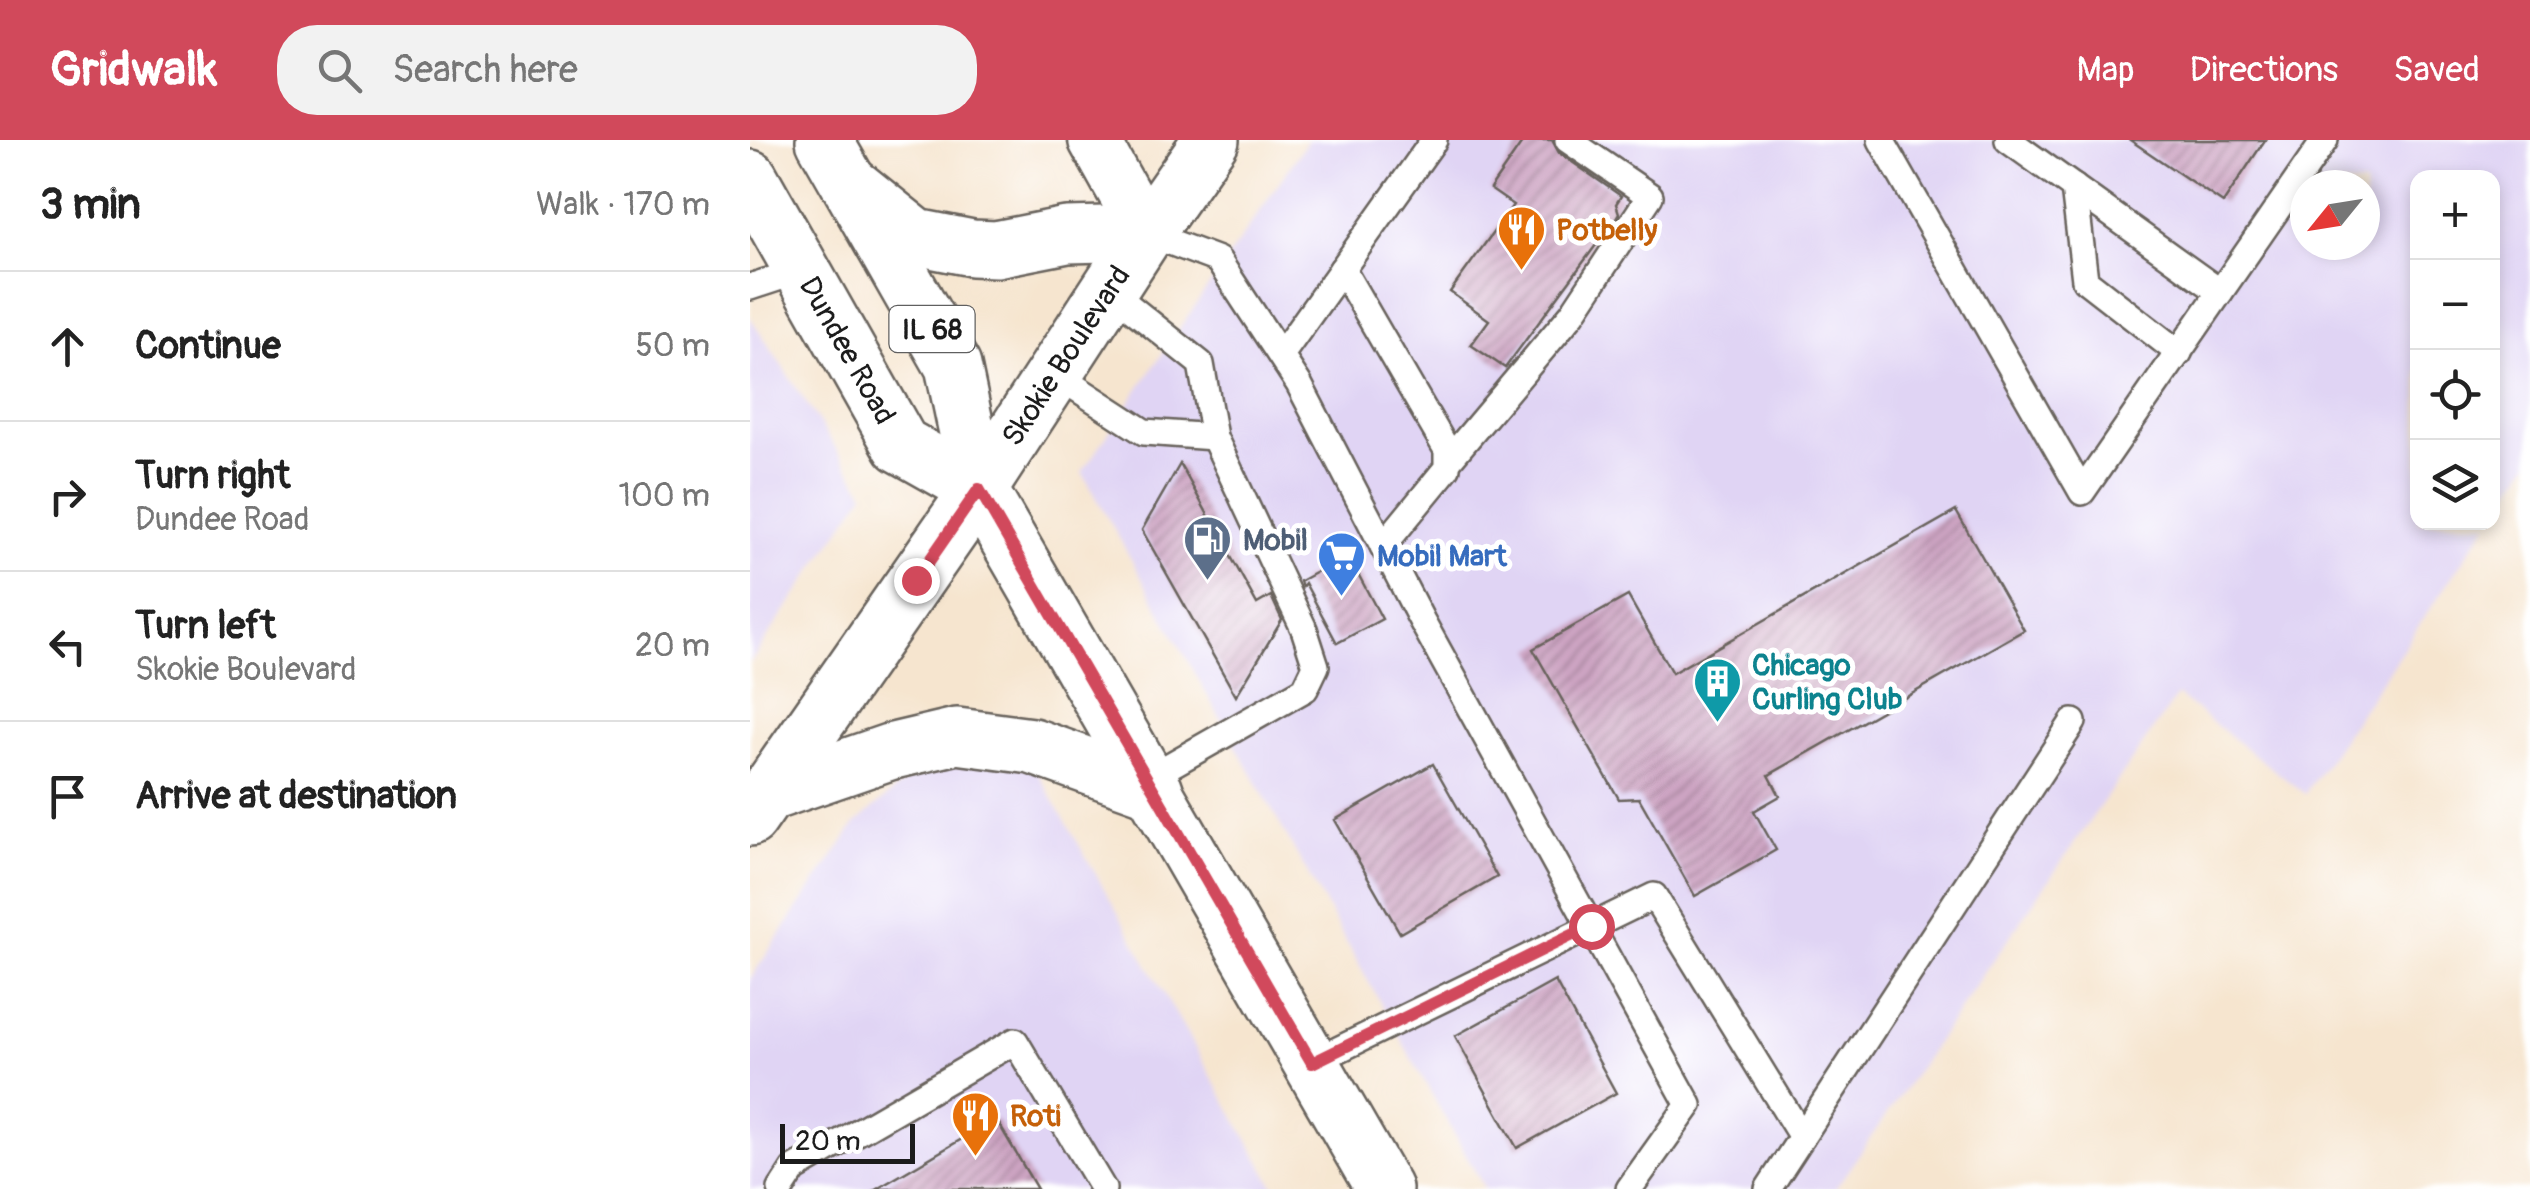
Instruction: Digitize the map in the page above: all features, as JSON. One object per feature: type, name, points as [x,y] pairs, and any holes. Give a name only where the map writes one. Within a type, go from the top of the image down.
[{"type":"main road","name":"Skokie Boulevard","points":[[759,806],[979,489],[1146,232],[1211,140]]},
{"type":"main road","points":[[836,161],[916,238],[996,248],[1067,235],[1146,232]]},
{"type":"main road","name":"IL 68","points":[[836,161],[954,366],[979,489],[1384,1189]]},
{"type":"main road","name":"Dundee Road","points":[[750,178],[901,445],[979,489]]},
{"type":"main road","points":[[759,806],[889,752],[956,736],[1032,746],[1151,784]]},
{"type":"street","points":[[1094,140],[1146,232]]},
{"type":"lane","points":[[1281,355],[1434,140]]},
{"type":"lane","points":[[1449,460],[1572,314],[1650,196],[1568,140]]},
{"type":"lane","points":[[1881,140],[2082,492],[2325,140]]},
{"type":"lane","points":[[2008,140],[2220,292]]},
{"type":"lane","points":[[2074,187],[2086,280],[2178,353]]},
{"type":"lane","points":[[1146,232],[1218,260],[1281,355],[1689,1105],[1629,1189]]},
{"type":"lane","points":[[1342,269],[1447,450],[1449,460],[1447,468],[1383,546]]},
{"type":"lane","points":[[750,287],[802,270]]},
{"type":"lane","points":[[1110,291],[1201,364],[1214,436],[1304,628],[1316,666],[1305,689],[1151,784]]},
{"type":"lane","points":[[1055,374],[1144,432],[1214,436]]},
{"type":"lane","points":[[1768,1189],[2073,722]]},
{"type":"lane","points":[[1312,1063],[1654,896],[1802,1136]]},
{"type":"lane","points":[[781,1189],[794,1169],[1015,1041],[1103,1189]]},
{"type":"shaded area","points":[[1308,140],[2530,140],[2530,461],[2500,506],[2500,170],[2410,170],[2410,530],[2483,530],[2305,794],[2177,695],[1835,1189],[1485,1189],[1082,472]]},
{"type":"shaded area","points":[[750,317],[865,493],[750,663]]},
{"type":"shaded area","points":[[973,760],[1035,768],[1276,1189],[750,1189],[750,979],[856,823],[926,764]]},
{"type":"building","points":[[1524,140],[1552,140],[1559,153],[1621,196],[1616,204],[1616,218],[1505,368],[1471,345],[1489,320],[1450,292],[1513,205],[1490,189]]},
{"type":"building","points":[[2130,140],[2265,140],[2223,203]]},
{"type":"building","name":"Mobil","points":[[1180,464],[1257,604],[1271,596],[1282,620],[1236,696],[1142,530]]},
{"type":"building","name":"Chicago Curling Club","points":[[1956,511],[2024,630],[1769,775],[1780,796],[1754,811],[1776,850],[1695,896],[1639,798],[1619,799],[1533,649],[1628,596],[1672,673]]},
{"type":"building","name":"Mobil Mart","points":[[1348,555],[1382,619],[1337,643],[1305,583],[1302,587],[1300,581]]},
{"type":"building","points":[[1433,764],[1497,877],[1400,933],[1335,820]]},
{"type":"building","points":[[1555,981],[1616,1093],[1517,1148],[1455,1036]]},
{"type":"building","name":"Roti","points":[[996,1119],[1037,1189],[877,1189]]},
{"type":"place","name":"Potbelly","points":[[1521,272]]},
{"type":"place","name":"Mobil","points":[[1208,582]]},
{"type":"place","name":"Mobil Mart","points":[[1342,598]]},
{"type":"place","name":"Chicago Curling Club","points":[[1717,724]]},
{"type":"place","name":"Roti","points":[[975,1158]]},
{"type":"route","points":[[916,580],[979,489],[1312,1063],[1591,926]]}]
